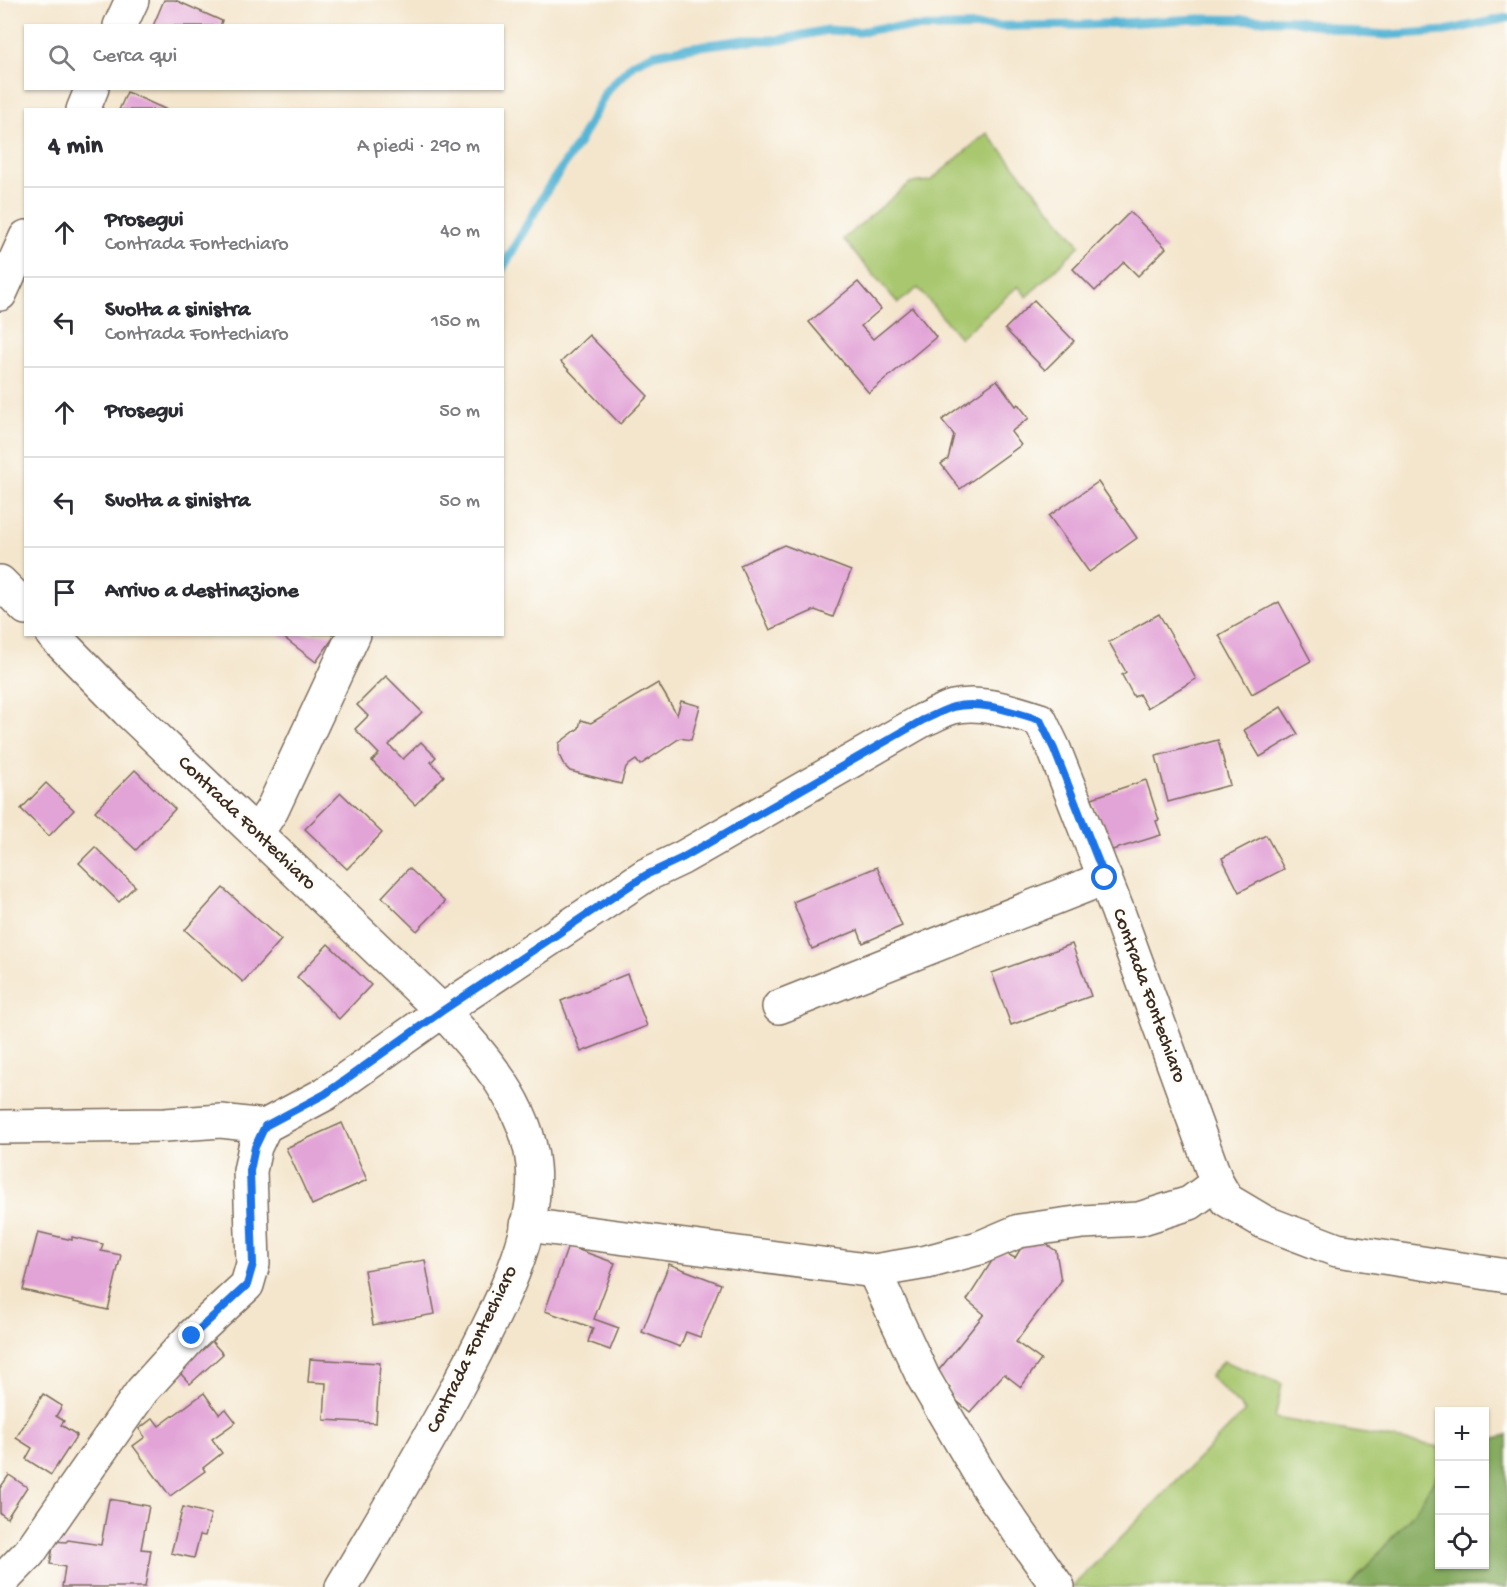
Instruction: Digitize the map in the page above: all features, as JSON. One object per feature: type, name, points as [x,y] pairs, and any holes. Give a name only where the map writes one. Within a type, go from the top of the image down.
[{"type":"street","points":[[121,24],[132,0]]},
{"type":"street","points":[[84,108],[91,90]]},
{"type":"street","points":[[0,294],[24,241]]},
{"type":"street","points":[[0,582],[24,606]]},
{"type":"street","name":"Contrada Fontechiaro","points":[[54,636],[127,711],[442,1011],[482,1053],[516,1109],[528,1140],[533,1166],[532,1195],[527,1225],[521,1253],[494,1318],[436,1427],[342,1587]]},
{"type":"street","points":[[256,834],[272,810],[353,636]]},
{"type":"street","name":"Contrada Fontechiaro","points":[[442,1011],[646,875],[682,858],[923,720],[955,707],[985,706],[1011,710],[1040,720],[1054,749],[1105,878],[1217,1183],[1227,1200],[1264,1222],[1337,1250],[1507,1276]]},
{"type":"street","points":[[779,1007],[1105,878]]},
{"type":"street","points":[[0,1127],[165,1125],[221,1121],[265,1126],[325,1094],[442,1011]]},
{"type":"street","points":[[2,1581],[29,1553],[142,1391],[192,1336],[247,1285],[253,1264],[250,1171],[255,1147],[265,1126]]},
{"type":"street","points":[[527,1225],[874,1271],[927,1262],[979,1248],[1019,1231],[1083,1222],[1139,1219],[1190,1203],[1217,1183]]},
{"type":"street","points":[[874,1271],[923,1377],[988,1488],[1058,1587]]},
{"type":"green space","points":[[987,133],[1080,245],[1027,297],[1018,286],[960,338],[918,288],[898,303],[843,239],[910,183],[930,181]]},
{"type":"green space","points":[[1223,1361],[1282,1384],[1275,1418],[1435,1446],[1435,1480],[1431,1488],[1413,1514],[1349,1587],[1072,1587],[1245,1411],[1210,1376]]},
{"type":"green space","points":[[1507,1435],[1507,1587],[1349,1587],[1413,1514],[1435,1478],[1435,1569],[1489,1569],[1489,1440]]},
{"type":"building","points":[[164,0],[175,0],[222,21],[221,24],[154,24]]},
{"type":"building","points":[[127,92],[163,108],[120,108]]},
{"type":"building","points":[[1130,212],[1166,248],[1138,276],[1124,262],[1095,291],[1073,269]]},
{"type":"building","points":[[858,282],[881,309],[861,326],[873,339],[912,307],[936,337],[869,393],[809,322]]},
{"type":"building","points":[[1034,300],[1074,341],[1045,370],[1005,329]]},
{"type":"building","points":[[589,335],[648,396],[620,424],[561,362]]},
{"type":"building","points":[[997,380],[1016,406],[1018,404],[1029,418],[1011,432],[1021,445],[960,489],[941,464],[948,459],[954,435],[942,420]]},
{"type":"building","points":[[1098,482],[1137,538],[1089,572],[1049,516]]},
{"type":"building","points":[[784,545],[851,571],[833,617],[815,610],[770,630],[740,565]]},
{"type":"building","points":[[1279,602],[1311,661],[1252,694],[1219,635]]},
{"type":"building","points":[[1159,614],[1196,679],[1147,708],[1139,694],[1134,697],[1122,675],[1126,672],[1109,642]]},
{"type":"building","points":[[282,636],[335,636],[316,662]]},
{"type":"building","points":[[386,676],[422,712],[389,745],[403,759],[421,742],[436,757],[431,762],[444,776],[415,805],[372,761],[379,754],[355,729],[368,716],[357,705]]},
{"type":"building","points":[[658,683],[677,715],[681,701],[700,706],[691,740],[680,738],[640,765],[636,760],[626,767],[621,784],[570,771],[564,765],[559,755],[559,743],[579,728],[581,720],[591,723]]},
{"type":"building","points":[[1281,707],[1298,734],[1260,757],[1244,730]]},
{"type":"building","points":[[1218,740],[1230,785],[1168,802],[1156,756]]},
{"type":"building","points":[[135,770],[175,809],[136,850],[95,811]]},
{"type":"building","points":[[1146,780],[1159,820],[1156,821],[1161,835],[1109,851],[1092,798]]},
{"type":"building","points":[[46,783],[74,810],[49,836],[21,809]]},
{"type":"building","points":[[341,793],[382,833],[347,869],[305,829]]},
{"type":"building","points":[[1266,835],[1284,869],[1239,892],[1222,858]]},
{"type":"building","points":[[95,847],[135,886],[119,902],[79,863]]},
{"type":"building","points":[[877,867],[902,926],[863,943],[858,930],[812,949],[793,902]]},
{"type":"building","points":[[409,868],[445,902],[417,931],[382,897]]},
{"type":"building","points":[[223,888],[281,940],[243,982],[185,930]]},
{"type":"building","points":[[328,944],[371,985],[339,1019],[297,977]]},
{"type":"building","points":[[1072,944],[1091,996],[1011,1025],[992,973]]},
{"type":"building","points":[[627,974],[647,1026],[581,1052],[561,1001]]},
{"type":"building","points":[[342,1123],[367,1180],[312,1205],[286,1148]]},
{"type":"building","points":[[38,1232],[103,1244],[101,1251],[121,1255],[108,1310],[23,1290]]},
{"type":"building","points":[[1030,1233],[1056,1251],[1061,1281],[1016,1342],[1041,1360],[1021,1387],[1004,1374],[970,1412],[947,1393],[950,1387],[935,1375],[984,1314],[967,1300],[999,1250],[1015,1258]]},
{"type":"building","points":[[568,1246],[615,1263],[594,1319],[619,1328],[610,1350],[588,1342],[593,1328],[545,1311]]},
{"type":"building","points":[[425,1260],[435,1314],[373,1325],[364,1270]]},
{"type":"building","points":[[669,1264],[721,1284],[700,1337],[686,1332],[680,1347],[642,1332]]},
{"type":"building","points":[[206,1335],[223,1354],[190,1384],[173,1365]]},
{"type":"building","points":[[310,1359],[380,1363],[376,1423],[324,1420],[326,1383],[308,1382]]},
{"type":"building","points":[[204,1393],[219,1414],[226,1409],[236,1422],[212,1439],[222,1453],[203,1468],[205,1471],[170,1496],[133,1446],[145,1437],[139,1429],[153,1418],[159,1426]]},
{"type":"building","points":[[43,1394],[62,1406],[56,1416],[64,1421],[61,1425],[77,1435],[51,1475],[26,1459],[32,1448],[16,1438]]},
{"type":"building","points":[[9,1475],[27,1487],[7,1518],[0,1513],[0,1488]]},
{"type":"building","points":[[109,1499],[149,1506],[141,1549],[151,1550],[145,1587],[62,1587],[65,1567],[50,1564],[54,1541],[66,1542],[68,1540],[101,1545]]},
{"type":"building","points":[[183,1507],[211,1514],[205,1536],[200,1535],[194,1558],[171,1553]]},
{"type":"waterway","points":[[504,265],[548,188],[578,144],[607,90],[634,63],[655,54],[745,40],[780,40],[827,30],[859,32],[881,28],[1084,25],[1199,19],[1292,20],[1359,33],[1388,35],[1445,31],[1507,18]]},
{"type":"route","points":[[192,1336],[247,1285],[253,1264],[250,1171],[255,1147],[265,1126],[325,1094],[442,1011],[646,875],[682,858],[923,720],[955,707],[985,706],[1011,710],[1040,720],[1054,749],[1105,878]]}]
